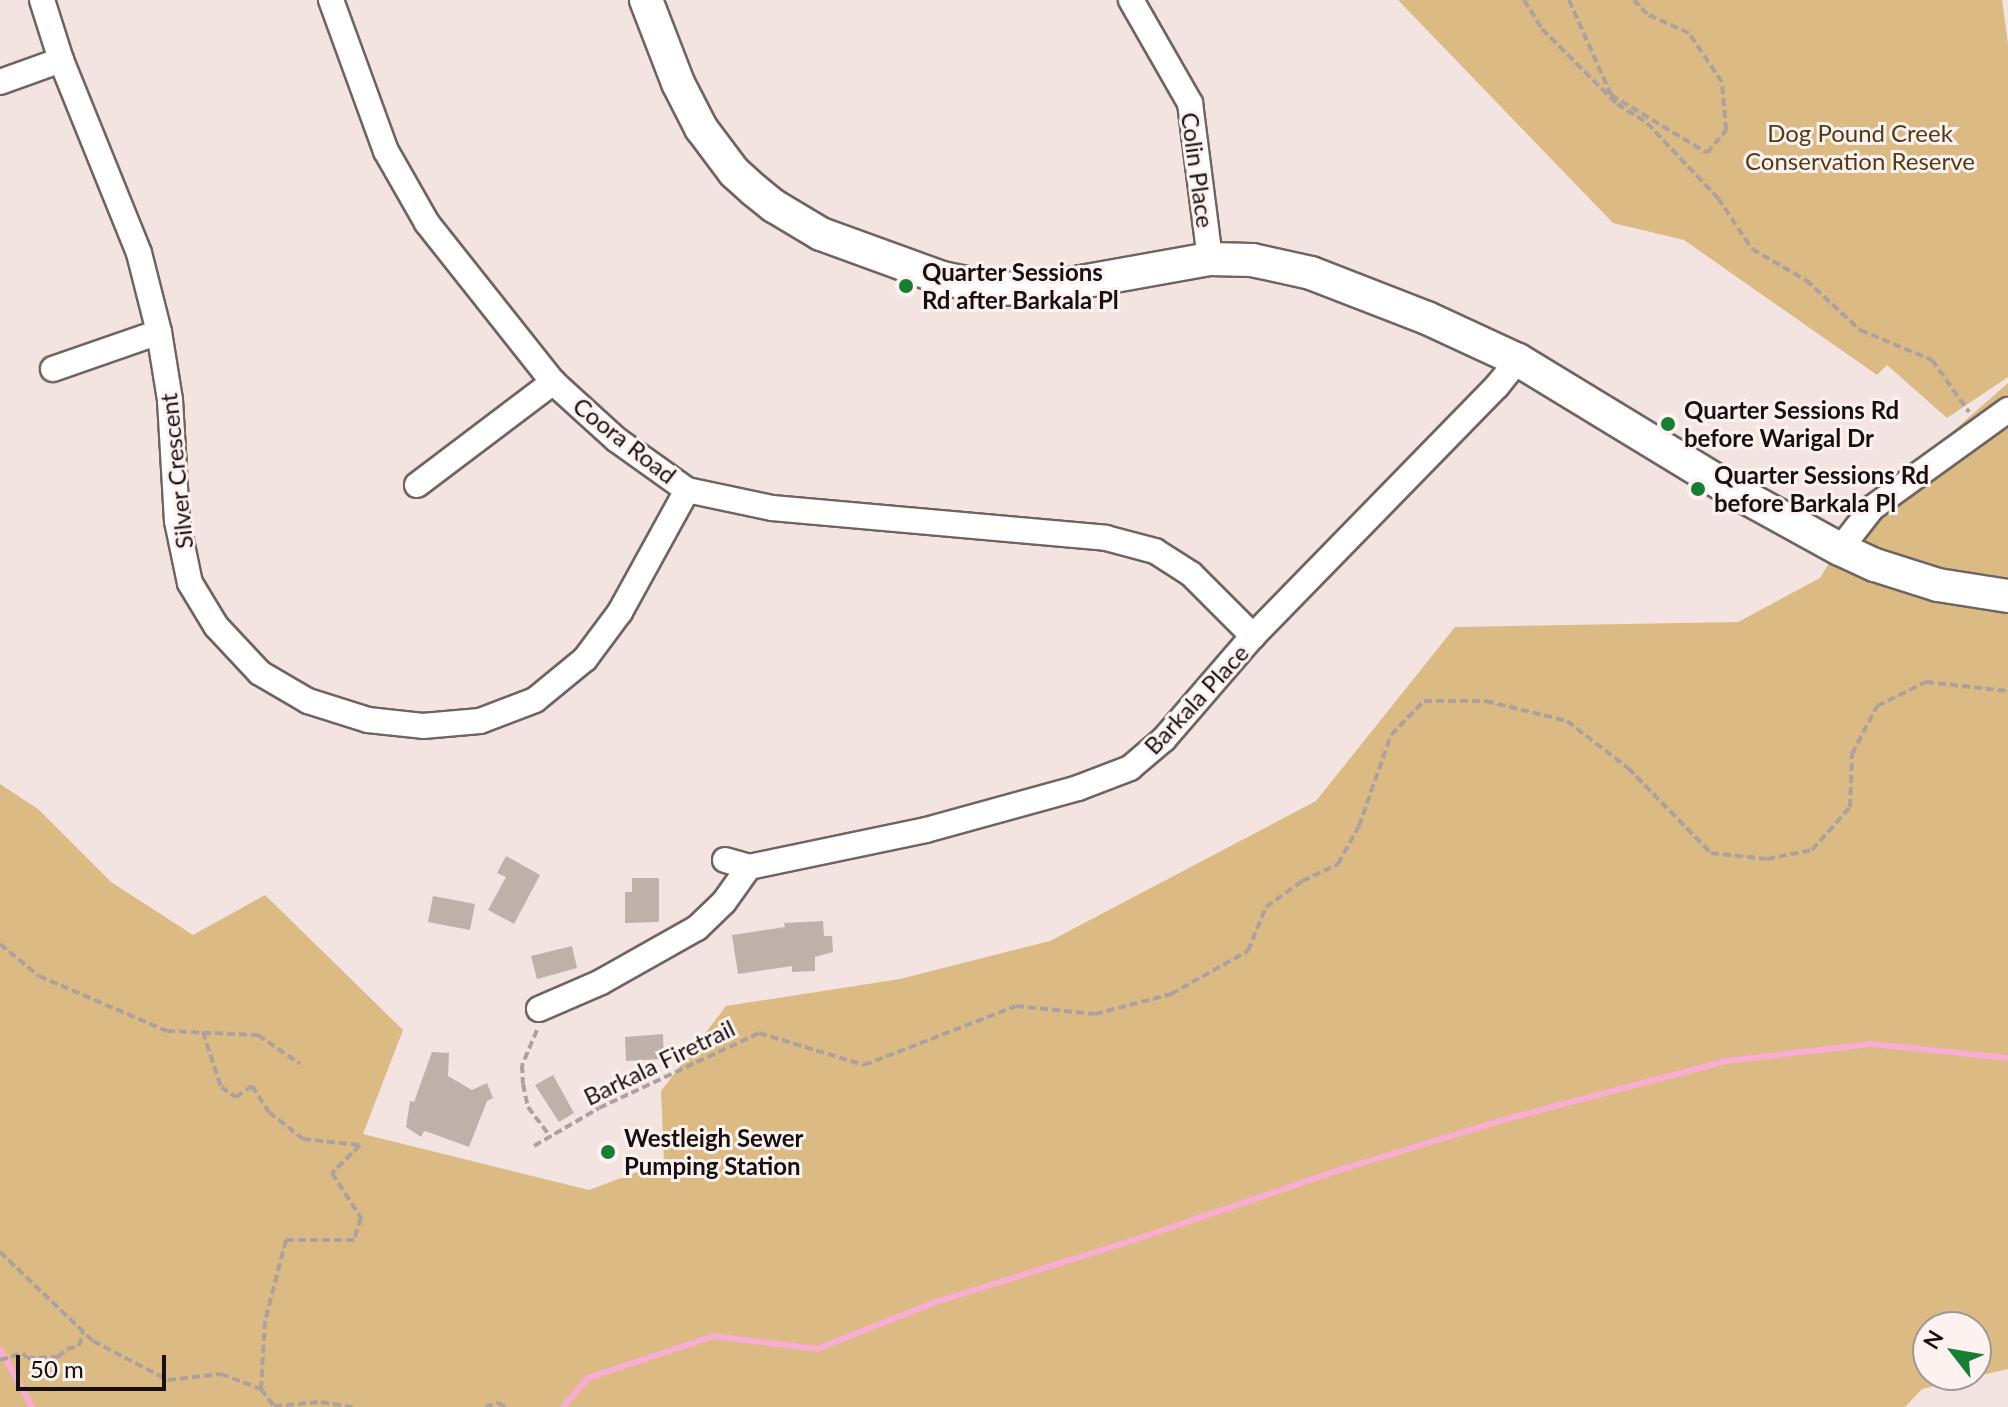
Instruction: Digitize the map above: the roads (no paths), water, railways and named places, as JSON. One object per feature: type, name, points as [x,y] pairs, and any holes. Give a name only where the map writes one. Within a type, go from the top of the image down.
[{"type":"main road","points":[[646,0],[678,83],[701,128],[734,172],[754,190],[821,234],[942,278],[995,289],[1053,287],[1210,259],[1252,260],[1311,273],[1427,318],[1518,360],[1727,487],[1840,549],[1875,565],[1938,585],[2008,596]]},
{"type":"street","name":"Silver Crescent","points":[[42,0],[61,60],[139,253],[159,332],[170,400],[177,521],[190,583],[216,626],[260,673],[308,701],[368,720],[423,726],[480,721],[535,700],[585,659],[620,612],[687,490]]},
{"type":"street","name":"Coora Road","points":[[331,0],[386,151],[405,190],[553,382],[617,440],[687,490],[772,508],[1106,538],[1155,551],[1191,574],[1253,636]]},
{"type":"street","name":"Colin Place","points":[[1131,0],[1190,103],[1210,259]]},
{"type":"street","points":[[0,82],[61,60]]},
{"type":"street","points":[[53,369],[159,332]]},
{"type":"street","name":"Barkala Place","points":[[725,860],[749,867],[926,830],[1078,788],[1130,768],[1196,706],[1253,636],[1497,386],[1518,360]]},
{"type":"street","points":[[417,485],[553,382]]},
{"type":"street","points":[[1840,549],[1872,508],[2008,410]]},
{"type":"street","points":[[539,1009],[601,982],[697,928],[724,902],[749,867]]},
{"type":"waterway","points":[[563,1407],[588,1378],[714,1336],[817,1349],[936,1302],[1131,1241],[1346,1168],[1503,1120],[1726,1061],[1871,1044],[2008,1058]]},
{"type":"waterway","points":[[0,1349],[32,1407]]},
{"type":"place","name":"Quarter Sessions Rd after Barkala Pl","points":[[906,286]]},
{"type":"place","name":"Quarter Sessions Rd before Warigal Dr","points":[[1668,424]]},
{"type":"place","name":"Quarter Sessions Rd before Barkala Pl","points":[[1698,489]]},
{"type":"place","name":"Westleigh Sewer Pumping Station","points":[[608,1152]]},
{"type":"park label","name":"Dog Pound Creek Conservation Reserve","points":[[1860,147]]}]
